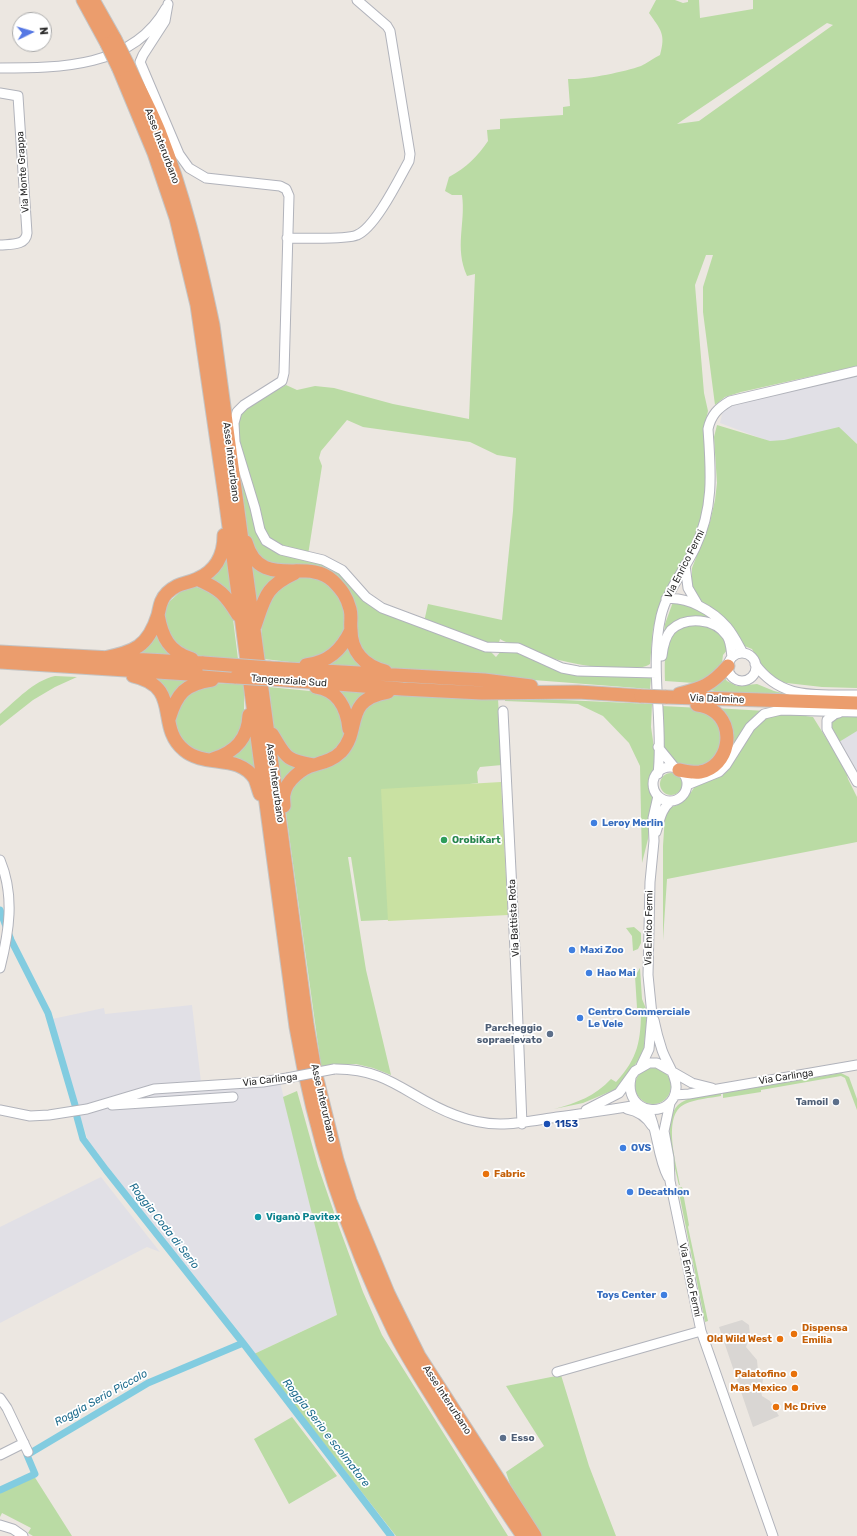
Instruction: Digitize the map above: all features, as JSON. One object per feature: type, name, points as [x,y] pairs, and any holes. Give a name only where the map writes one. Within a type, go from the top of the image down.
[{"type":"highway","name":"Asse Interurbano","points":[[83,0],[111,42]]},
{"type":"highway","name":"Asse Interurbano","points":[[94,0],[111,42],[158,130],[196,243],[213,325],[242,621],[250,686],[304,1074],[328,1164],[342,1208],[364,1265],[394,1332],[421,1379],[523,1536]]},
{"type":"highway","name":"Asse Interurbano","points":[[230,496],[254,630],[280,814],[306,1016],[315,1071],[337,1160],[350,1201],[388,1293],[419,1356],[535,1536]]},
{"type":"highway","points":[[230,496],[249,551],[255,560],[267,569],[274,571],[316,572],[330,578],[344,593],[351,610],[351,630],[356,652],[372,667],[388,672],[420,676]]},
{"type":"highway","points":[[203,663],[185,657],[173,650],[161,632],[158,615],[159,605],[174,587],[197,579],[212,569],[222,556],[230,496]]},
{"type":"highway","points":[[254,630],[263,599],[267,593],[282,579],[299,572]]},
{"type":"highway","points":[[197,579],[215,587],[228,598],[242,621]]},
{"type":"highway","points":[[104,658],[129,653],[141,645],[149,635],[158,615]]},
{"type":"highway","points":[[270,673],[328,659],[343,644],[351,630]]},
{"type":"highway","name":"Tangenziale Sud","points":[[0,652],[203,663],[403,690],[482,693],[578,692]]},
{"type":"highway","points":[[666,697],[694,690],[713,682],[730,661]]},
{"type":"highway","name":"Tangenziale Sud","points":[[0,662],[236,677],[270,673],[464,678],[578,692]]},
{"type":"highway","points":[[110,670],[143,678],[155,685],[164,696],[171,734],[184,751],[198,758],[228,762],[243,767],[255,779],[267,808]]},
{"type":"highway","points":[[270,673],[319,687],[332,693],[343,706],[350,733]]},
{"type":"highway","points":[[169,719],[173,706],[185,689],[192,684],[236,677]]},
{"type":"highway","points":[[209,760],[234,750],[245,736],[249,724],[250,686]]},
{"type":"highway","points":[[280,814],[284,807],[284,793],[287,786],[298,774],[313,765],[326,762],[337,755],[346,745],[357,711],[366,700],[378,694],[403,690]]},
{"type":"highway","name":"Via Dalmine","points":[[578,692],[855,709]]},
{"type":"highway","points":[[666,697],[677,703],[750,706],[781,710]]},
{"type":"highway","points":[[677,769],[700,772],[710,768],[718,763],[726,749],[727,738],[722,721],[711,709],[697,705]]},
{"type":"highway","points":[[267,728],[284,755],[296,762],[313,765]]},
{"type":"street","points":[[287,238],[353,237],[366,230],[388,198],[409,161],[410,154],[390,31],[387,26],[357,0]]},
{"type":"street","points":[[169,2],[166,21],[140,62],[179,154],[189,168],[206,178],[280,186],[286,189],[289,196],[284,373],[282,381],[244,405],[238,412],[234,423],[235,442],[256,508],[260,530],[266,541],[282,550],[323,560],[342,570],[366,597],[382,608],[486,647],[518,648],[562,668],[578,671],[656,673],[665,639],[677,626],[690,621],[706,621],[727,636],[731,647],[730,661],[733,677],[745,680],[758,679],[796,692],[857,694]]},
{"type":"street","points":[[0,68],[75,65],[110,56],[142,38],[160,18],[169,2]]},
{"type":"street","name":"Via Monte Grappa","points":[[0,93],[18,96],[27,235],[22,242],[0,245]]},
{"type":"street","name":"Via Enrico Fermi","points":[[671,1072],[662,1050],[652,1015],[648,975],[650,882],[654,841],[653,818],[658,796],[654,787],[655,778],[658,774],[656,673],[658,637],[666,599],[704,526],[710,505],[711,475],[708,429],[710,422],[720,407],[730,401],[857,371]]},
{"type":"street","points":[[685,565],[688,588],[700,608]]},
{"type":"street","points":[[666,599],[684,599],[726,626],[743,653],[751,657],[767,679],[777,686]]},
{"type":"street","points":[[730,661],[743,653]]},
{"type":"street","points":[[745,680],[752,676],[755,664]]},
{"type":"street","points":[[658,747],[685,776],[687,785],[719,772],[726,765],[750,727],[756,720],[768,713],[781,710],[855,709]]},
{"type":"street","points":[[855,709],[836,713],[827,720],[827,729],[857,782]]},
{"type":"street","name":"Via Battista Rota","points":[[503,711],[516,951],[522,1124]]},
{"type":"street","points":[[658,774],[665,768],[677,769]]},
{"type":"street","name":"Via Enrico Fermi","points":[[654,841],[661,814],[665,806],[684,794],[687,785]]},
{"type":"street","points":[[658,796],[667,801],[671,801]]},
{"type":"street","points":[[0,860],[10,895],[8,924],[0,968]]},
{"type":"street","name":"Via Enrico Fermi","points":[[641,1066],[649,1049],[652,1015]]},
{"type":"street","name":"Via Carlinga","points":[[576,1114],[618,1093],[641,1066],[649,1063],[657,1063],[665,1066],[671,1072],[692,1083],[715,1089]]},
{"type":"street","name":"Via Carlinga","points":[[0,1110],[30,1116],[74,1111],[101,1105],[154,1089],[249,1083],[287,1078],[334,1069],[360,1070],[379,1076],[394,1082],[441,1110],[456,1116],[497,1125],[522,1124],[620,1108],[660,1109],[672,1099],[689,1094],[857,1065]]},
{"type":"street","points":[[671,1072],[676,1087],[672,1099]]},
{"type":"street","points":[[631,1078],[629,1086],[630,1094],[644,1108]]},
{"type":"street","points":[[101,1105],[145,1104],[233,1097]]},
{"type":"street","name":"Via Enrico Fermi","points":[[672,1099],[664,1131],[669,1158],[670,1181],[701,1331],[773,1536]]},
{"type":"street","name":"Via Carlinga","points":[[620,1108],[635,1110],[643,1115],[656,1132]]},
{"type":"street","name":"Via Enrico Fermi","points":[[644,1108],[656,1132],[664,1168],[670,1181]]},
{"type":"street","points":[[557,1372],[701,1331]]},
{"type":"street","points":[[0,1398],[7,1408],[28,1452]]},
{"type":"street","points":[[0,1455],[24,1443]]},
{"type":"street","points":[[0,1525],[23,1536]]},
{"type":"shaded area","points":[[857,159],[857,443],[848,436],[771,442],[720,423],[726,398],[853,372],[804,208]]},
{"type":"shaded area","points":[[857,702],[857,771],[840,742]]},
{"type":"shaded area","points":[[192,1005],[201,1082],[78,1108],[52,1019],[104,1008],[105,1014]]},
{"type":"shaded area","points":[[280,1082],[337,1315],[254,1354],[239,1332],[88,1140],[79,1113],[154,1091]]},
{"type":"shaded area","points":[[101,1177],[160,1252],[147,1247],[0,1323],[0,1227]]},
{"type":"shaded area","points":[[742,1320],[749,1325],[750,1335],[746,1347],[757,1360],[758,1371],[763,1379],[761,1392],[762,1396],[770,1401],[779,1416],[753,1427],[719,1327]]},
{"type":"green space","points":[[656,0],[675,0],[683,3],[688,2],[688,0],[699,0],[700,18],[753,9],[753,0],[857,0],[857,366],[741,392],[725,397],[715,405],[703,312],[703,287],[713,255],[706,255],[695,285],[704,393],[708,411],[705,424],[708,491],[696,538],[661,600],[653,629],[650,664],[630,669],[570,663],[546,656],[523,646],[505,642],[500,639],[498,646],[486,645],[424,622],[428,604],[502,620],[513,511],[516,458],[497,455],[470,442],[363,427],[347,420],[321,451],[319,458],[322,466],[308,555],[267,540],[246,472],[238,432],[239,417],[243,408],[247,404],[286,385],[297,390],[315,386],[334,388],[393,404],[469,419],[475,274],[467,276],[463,265],[461,255],[463,215],[462,195],[452,195],[445,191],[449,177],[476,157],[488,141],[487,130],[500,129],[500,119],[563,115],[563,107],[570,106],[568,79],[594,77],[625,71],[641,66],[660,55],[662,48],[661,32],[649,13]],"holes":[[[827,23],[833,25],[699,121],[677,124]]]},
{"type":"green space","points":[[717,425],[770,441],[784,440],[839,427],[857,444],[857,688],[822,687],[778,682],[765,672],[752,649],[742,645],[701,603],[695,592],[692,585],[692,568],[710,522],[715,500],[717,483],[714,437]]},
{"type":"green space","points":[[239,466],[266,542],[323,562],[341,572],[365,599],[489,650],[496,657],[501,651],[519,652],[545,665],[651,678],[650,689],[391,669],[373,662],[365,654],[360,645],[354,602],[349,591],[341,581],[265,564],[249,541]]},
{"type":"green space","points":[[226,548],[234,603],[203,579]]},
{"type":"green space","points":[[250,559],[281,575],[255,611]]},
{"type":"green space","points":[[308,577],[319,579],[328,584],[341,598],[347,621],[340,643],[315,660],[299,663],[264,659],[261,624],[269,595],[296,578]]},
{"type":"green space","points":[[191,585],[218,595],[233,619],[238,659],[188,655],[164,631],[163,622],[166,607],[180,592]]},
{"type":"green space","points":[[673,602],[693,607],[710,617],[707,619],[692,618],[663,640],[665,624]]},
{"type":"green space","points":[[703,623],[722,634],[728,649],[723,655],[722,663],[710,681],[694,683],[665,681],[665,658],[671,637],[684,626]]},
{"type":"green space","points":[[155,628],[161,642],[178,658],[132,656]]},
{"type":"green space","points":[[349,640],[368,668],[322,665]]},
{"type":"green space","points":[[55,676],[77,677],[55,687],[33,700],[0,726],[0,714],[32,687],[47,678]]},
{"type":"green space","points":[[724,677],[727,681],[737,686],[757,684],[774,691],[790,695],[724,693],[710,690]]},
{"type":"green space","points":[[152,678],[194,679],[169,708]]},
{"type":"green space","points":[[209,683],[244,684],[243,721],[240,734],[233,743],[215,752],[200,753],[194,750],[183,740],[173,725],[184,696]]},
{"type":"green space","points":[[269,687],[320,692],[336,701],[343,723],[344,737],[336,748],[317,761],[293,757],[274,729]]},
{"type":"green space","points":[[333,688],[374,690],[354,713]]},
{"type":"green space","points":[[399,694],[498,699],[502,765],[480,767],[477,772],[478,783],[470,784],[478,916],[361,921],[351,857],[348,857],[366,970],[391,1075],[373,1068],[356,1064],[321,1066],[286,813],[288,800],[295,784],[305,774],[334,764],[362,710],[388,695]]},
{"type":"green space","points":[[519,698],[652,704],[651,727],[657,768],[652,778],[651,788],[654,796],[648,839],[642,863],[640,766],[629,743],[603,716],[578,704],[505,701],[505,699]]},
{"type":"green space","points":[[662,706],[701,708],[721,721],[723,751],[701,769],[676,764],[664,751]]},
{"type":"green space","points":[[714,708],[766,711],[728,760],[691,779],[690,774],[726,757]]},
{"type":"green space","points":[[784,713],[813,717],[846,770],[848,779],[857,797],[857,842],[667,879],[663,940],[663,846],[665,815],[671,807],[685,800],[695,786],[764,718]]},
{"type":"green space","points":[[835,716],[857,716],[857,731],[839,742],[831,726]]},
{"type":"green space","points":[[251,725],[259,781],[231,755]]},
{"type":"green space","points":[[276,751],[301,766],[282,791]]},
{"type":"green space","points":[[671,773],[679,776],[682,784],[679,792],[671,795],[663,792],[660,784],[663,776]]},
{"type":"green space","name":"OrobiKart","points":[[501,782],[508,915],[388,921],[381,789]]},
{"type":"green space","points":[[634,927],[641,933],[641,943],[638,949],[633,951],[632,936],[626,928]]},
{"type":"green space","points":[[640,968],[642,999],[647,1011],[643,1055],[628,1073],[621,1087],[583,1103],[554,1109],[585,1098],[599,1090],[611,1079],[616,1082],[634,1057],[639,1040],[641,1008],[637,1008],[635,976]]},
{"type":"green space","points":[[653,1068],[663,1071],[668,1076],[671,1086],[668,1096],[663,1101],[653,1104],[643,1101],[638,1096],[635,1086],[638,1076],[643,1071]]},
{"type":"green space","points":[[841,1073],[849,1077],[857,1099],[857,1110],[845,1078],[841,1076],[723,1098],[723,1093]]},
{"type":"green space","points":[[297,1091],[318,1166],[339,1227],[363,1292],[382,1335],[508,1536],[396,1536],[254,1354],[337,1315],[283,1097]]},
{"type":"green space","points":[[721,1092],[721,1096],[685,1104],[678,1110],[674,1118],[672,1141],[679,1185],[670,1140],[672,1116],[676,1107],[684,1101],[697,1096]]},
{"type":"green space","points":[[682,1187],[689,1225],[688,1227],[708,1321],[705,1322],[678,1188]]},
{"type":"green space","points":[[561,1375],[589,1466],[616,1536],[541,1536],[510,1484],[506,1472],[544,1446],[506,1386]]},
{"type":"green space","points":[[292,1417],[337,1476],[289,1504],[254,1439]]},
{"type":"green space","points":[[34,1476],[72,1536],[33,1536],[28,1533],[31,1528],[2,1513],[0,1517],[0,1492]]},
{"type":"waterway","name":"Roggia Coda di Serio","points":[[0,910],[11,940],[48,1013],[75,1105]]},
{"type":"waterway","name":"Roggia Coda di Serio","points":[[77,1117],[83,1139],[106,1170],[243,1343],[391,1536]]},
{"type":"waterway","name":"Roggia Serio Piccolo","points":[[0,1490],[35,1474],[27,1455],[148,1383],[243,1343]]},
{"type":"place","name":"Leroy Merlin","points":[[594,823]]},
{"type":"place","name":"OrobiKart","points":[[444,840]]},
{"type":"place","name":"Maxi Zoo","points":[[572,950]]},
{"type":"place","name":"Hao Mai","points":[[589,973]]},
{"type":"place","name":"Centro Commerciale Le Vele","points":[[580,1018]]},
{"type":"place","name":"Parcheggio sopraelevato","points":[[550,1034]]},
{"type":"place","name":"Tamoil","points":[[836,1102]]},
{"type":"place","name":"1153","points":[[547,1124]]},
{"type":"place","name":"OVS","points":[[623,1148]]},
{"type":"place","name":"Fabric","points":[[486,1174]]},
{"type":"place","name":"Decathlon","points":[[630,1192]]},
{"type":"place","name":"Viganò Pavitex","points":[[258,1217]]},
{"type":"place","name":"Toys Center","points":[[664,1295]]},
{"type":"place","name":"Dispensa Emilia","points":[[794,1334]]},
{"type":"place","name":"Old Wild West","points":[[780,1339]]},
{"type":"place","name":"Palatofino","points":[[794,1374]]},
{"type":"place","name":"Mas Mexico","points":[[795,1388]]},
{"type":"place","name":"Mc Drive","points":[[776,1407]]},
{"type":"place","name":"Esso","points":[[503,1438]]},
{"type":"water label","name":"Roggia Serio e scolmatore","points":[[326,1433]]}]
